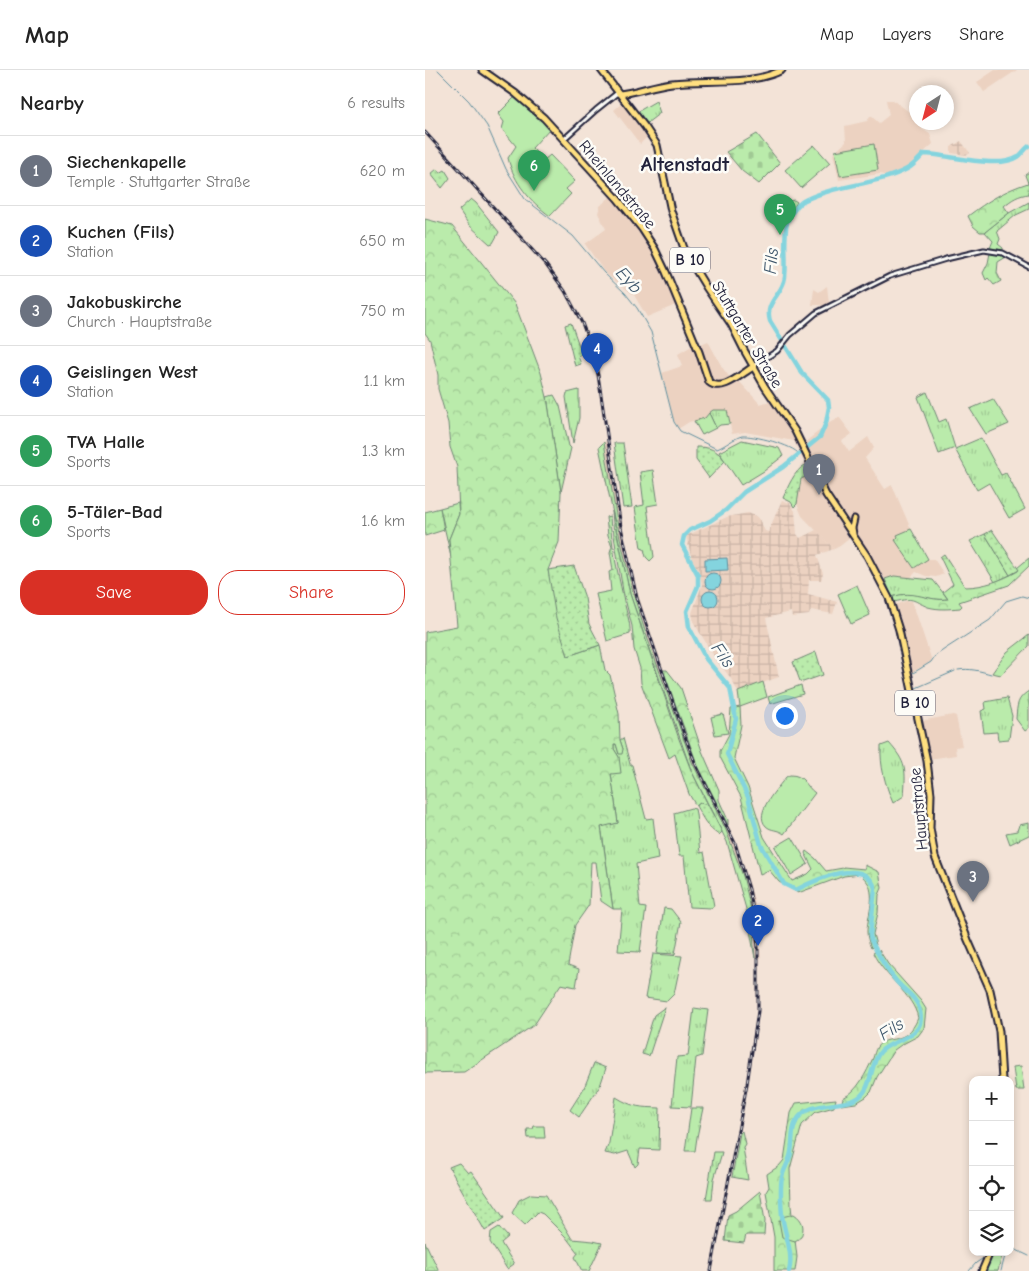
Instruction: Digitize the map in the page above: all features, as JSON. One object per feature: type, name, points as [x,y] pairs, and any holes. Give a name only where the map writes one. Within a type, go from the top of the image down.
[{"type":"main road","name":"Rheinlandstraße","points":[[482,70],[530,106],[564,139],[618,200],[652,245],[695,341],[709,382],[713,386],[723,385],[753,367]]},
{"type":"main road","name":"Stuttgarter Straße","points":[[601,70],[645,127],[657,146],[671,211],[683,247],[702,282],[731,324],[753,367],[791,424],[826,496],[879,577]]},
{"type":"main road","points":[[620,94],[628,94],[673,83],[763,78],[782,70]]},
{"type":"main road","points":[[853,535],[854,519]]},
{"type":"main road","name":"Hauptstraße","points":[[879,577],[896,616],[923,740],[930,789],[930,830],[935,857],[972,949],[988,983],[995,1011],[1002,1076]]},
{"type":"main road","points":[[982,1271],[989,1256]]},
{"type":"street","points":[[564,139],[596,110],[616,94],[620,94]]},
{"type":"street","points":[[753,367],[777,352],[787,338],[801,324],[816,313],[890,276],[984,250],[998,251],[1019,260],[1029,267]]},
{"type":"shaded area","points":[[995,70],[1017,70],[984,92],[977,82]]},
{"type":"shaded area","points":[[886,100],[893,100],[909,112],[909,130],[924,130],[930,134],[933,144],[904,170],[890,177],[880,174],[839,180],[833,154],[846,142],[845,126],[867,121],[871,116],[879,123],[889,115]]},
{"type":"shaded area","points":[[622,103],[647,137],[640,144],[614,110]]},
{"type":"shaded area","points":[[961,141],[970,153],[967,155],[951,153],[951,147]]},
{"type":"shaded area","points":[[611,196],[650,245],[678,304],[647,317],[634,295],[605,273],[585,244],[606,229],[598,213],[600,206]]},
{"type":"shaded area","points":[[827,286],[829,303],[822,307],[821,305],[812,305],[814,289],[819,292]]},
{"type":"shaded area","points":[[708,341],[730,378],[739,381],[760,404],[770,401],[785,419],[800,446],[839,417],[852,434],[842,441],[849,452],[868,437],[874,448],[865,458],[885,489],[892,485],[911,529],[898,537],[914,568],[928,559],[934,559],[944,574],[936,577],[916,572],[910,578],[894,576],[885,579],[855,534],[834,549],[802,516],[797,504],[801,479],[810,475],[794,441],[745,432],[732,434],[727,410],[713,410],[705,418],[689,422],[678,429],[673,418],[662,373],[682,366],[678,354],[695,344]]},
{"type":"shaded area","points":[[609,441],[623,531],[637,592],[688,741],[697,764],[730,829],[744,866],[755,904],[761,958],[755,958],[755,942],[746,889],[735,853],[726,830],[684,743],[633,593],[619,533],[608,470],[604,442]]},
{"type":"shaded area","points":[[782,500],[790,503],[795,511],[797,534],[800,538],[816,530],[834,549],[817,555],[823,574],[821,580],[809,580],[808,594],[837,602],[833,614],[811,610],[809,615],[792,617],[791,612],[766,618],[779,677],[738,692],[694,623],[692,613],[702,585],[700,574],[692,559],[686,536],[727,517],[748,513],[758,517],[765,531],[768,532]]},
{"type":"shaded area","points":[[912,601],[932,661],[911,673],[895,605]]},
{"type":"shaded area","points":[[956,716],[962,746],[955,747],[956,755],[929,759],[921,721]]},
{"type":"green space","points":[[515,97],[550,128],[532,148],[544,160],[550,155],[575,181],[566,189],[571,194],[550,216],[524,191],[514,176],[508,158],[516,146],[502,129],[504,122],[498,114]]},
{"type":"green space","points":[[656,101],[660,113],[647,123],[637,112]]},
{"type":"green space","points":[[757,134],[780,163],[759,184],[742,171],[726,152]]},
{"type":"green space","points":[[874,144],[878,170],[840,176],[835,151]]},
{"type":"green space","points":[[814,145],[830,163],[801,188],[785,170]]},
{"type":"green space","points":[[437,169],[440,173],[445,170],[450,178],[442,188],[431,174]]},
{"type":"green space","points":[[1029,172],[1029,194],[1022,195],[1004,206],[1009,213],[985,232],[980,232],[973,226],[968,216],[996,197],[1028,183],[1025,175]]},
{"type":"green space","points":[[471,199],[499,232],[493,243],[490,244],[469,225],[459,210]]},
{"type":"green space","points":[[794,200],[797,202],[785,222],[771,221],[770,205]]},
{"type":"green space","points":[[1029,202],[1029,209],[1016,215],[997,231],[1000,239],[998,244],[1003,250],[990,248],[993,241],[985,232],[1009,213]]},
{"type":"green space","points":[[425,219],[452,226],[515,304],[541,373],[547,397],[561,492],[559,542],[548,570],[568,656],[600,645],[605,670],[610,675],[619,714],[620,740],[623,749],[622,754],[619,754],[616,744],[614,744],[614,749],[619,757],[621,773],[611,774],[618,823],[601,827],[613,909],[601,901],[596,862],[591,862],[589,905],[575,925],[568,965],[579,969],[576,987],[561,984],[534,1025],[464,1072],[425,1073],[425,632],[457,626],[449,539],[459,514],[457,467],[450,447],[448,423],[438,389],[438,375],[430,340],[425,333]]},
{"type":"green space","points":[[990,253],[1006,257],[998,262],[997,273],[1001,281],[994,285],[988,278],[986,280],[983,273]]},
{"type":"green space","points":[[571,323],[582,354],[578,356],[581,364],[575,366],[565,325]]},
{"type":"green space","points":[[579,390],[579,418],[573,443],[566,397],[567,393]]},
{"type":"green space","points":[[927,392],[939,422],[946,419],[955,448],[939,454],[918,397]]},
{"type":"green space","points":[[554,395],[560,406],[571,448],[561,492],[547,397]]},
{"type":"green space","points":[[993,399],[1009,424],[986,434],[970,409]]},
{"type":"green space","points":[[713,410],[727,410],[730,424],[720,425],[716,428],[709,413]]},
{"type":"green space","points":[[709,413],[716,428],[702,435],[694,421],[705,418]]},
{"type":"green space","points":[[981,438],[1001,475],[1006,473],[1025,509],[1009,518],[989,483],[977,490],[955,449]]},
{"type":"green space","points":[[742,440],[779,448],[783,456],[764,471],[741,485],[719,452]]},
{"type":"green space","points":[[604,442],[619,533],[633,593],[692,762],[726,830],[743,876],[751,909],[755,958],[746,909],[727,842],[691,770],[630,594],[599,447]]},
{"type":"green space","points":[[614,443],[623,443],[632,507],[623,508]]},
{"type":"green space","points":[[696,447],[712,450],[725,461],[709,478],[696,460]]},
{"type":"green space","points":[[805,465],[810,475],[801,479],[797,504],[794,507],[791,502],[783,498],[795,475]]},
{"type":"green space","points":[[653,470],[658,504],[647,506],[654,557],[650,561],[646,557],[644,549],[641,548],[635,507],[644,505],[640,472]]},
{"type":"green space","points":[[458,503],[459,514],[449,539],[451,557],[440,508]]},
{"type":"green space","points":[[440,508],[444,530],[425,536],[425,512]]},
{"type":"green space","points":[[612,511],[630,594],[679,739],[708,805],[700,803],[696,806],[689,794],[675,754],[669,758],[641,683],[640,668],[634,649],[632,626],[623,591]]},
{"type":"green space","points":[[610,516],[615,556],[629,620],[630,634],[607,641],[596,594],[611,591],[609,572],[613,570],[610,552],[612,546],[608,535],[606,517]]},
{"type":"green space","points":[[911,529],[928,559],[914,568],[895,540],[898,537],[897,535]]},
{"type":"green space","points":[[992,530],[1019,570],[1010,575],[985,534]]},
{"type":"green space","points":[[985,534],[1010,575],[995,582],[970,541]]},
{"type":"green space","points":[[944,554],[965,587],[986,584],[1006,577],[1018,571],[1017,568],[1029,558],[1029,566],[1009,585],[959,602],[962,606],[960,608],[932,608],[910,600],[894,602],[892,597],[907,594],[934,599],[948,599],[943,592],[953,584],[940,557]]},
{"type":"green space","points":[[574,566],[585,598],[589,624],[600,645],[568,656],[556,618],[548,570]]},
{"type":"green space","points":[[894,576],[933,580],[948,599],[934,599],[914,595],[892,597],[885,579]]},
{"type":"green space","points":[[857,585],[870,615],[851,624],[838,594]]},
{"type":"green space","points":[[1029,635],[1029,646],[1001,675],[992,673],[1007,652]]},
{"type":"green space","points":[[816,652],[823,675],[803,682],[800,681],[793,662]]},
{"type":"green space","points":[[663,670],[667,670],[681,688],[702,751],[719,790],[719,800],[728,820],[728,825],[697,764]]},
{"type":"green space","points":[[763,682],[767,697],[740,707],[738,692]]},
{"type":"green space","points":[[801,685],[803,694],[770,704],[768,697]]},
{"type":"green space","points":[[1029,691],[1029,728],[1025,731],[1016,719],[1018,702]]},
{"type":"green space","points":[[1007,698],[1012,716],[1009,739],[998,740],[997,732],[984,733],[981,711],[986,709],[985,702]]},
{"type":"green space","points":[[740,707],[741,725],[734,758],[748,787],[764,837],[792,881],[808,874],[813,869],[805,853],[806,851],[826,871],[843,867],[865,869],[865,865],[879,872],[882,888],[879,895],[878,913],[873,934],[876,945],[871,948],[868,940],[867,926],[871,908],[871,895],[868,883],[860,874],[844,876],[798,893],[779,882],[769,870],[760,874],[741,797],[720,757],[720,751],[729,734],[731,709]]},
{"type":"green space","points":[[723,714],[728,733],[715,735],[711,717]]},
{"type":"green space","points":[[623,738],[646,819],[653,818],[658,859],[636,864],[640,907],[646,908],[640,952],[618,951],[622,909],[613,909],[601,826],[618,823],[611,774],[619,757],[614,749],[614,744],[616,744],[619,754],[623,749],[620,740]]},
{"type":"green space","points":[[889,743],[899,756],[905,773],[904,796],[893,803],[885,782],[881,761],[881,746]]},
{"type":"green space","points":[[795,775],[802,779],[815,793],[784,834],[766,826],[763,821],[763,814],[768,801],[786,777]]},
{"type":"green space","points":[[700,803],[708,805],[722,832],[719,835],[703,819],[696,806]]},
{"type":"green space","points":[[691,808],[695,809],[696,814],[700,853],[704,852],[714,906],[711,908],[689,907],[684,856],[679,856],[674,813]]},
{"type":"green space","points":[[1029,823],[1029,835],[1010,844],[1006,833],[1017,831],[1019,825]]},
{"type":"green space","points":[[792,837],[808,864],[791,875],[775,847]]},
{"type":"green space","points":[[664,908],[671,909],[681,922],[675,954],[657,953]]},
{"type":"green space","points":[[879,950],[888,964],[926,1009],[924,1028],[918,1036],[894,1050],[877,1077],[871,1092],[866,1097],[856,1103],[841,1105],[843,1098],[853,1091],[861,1081],[877,1047],[881,1043],[902,1037],[908,1033],[918,1018],[911,1001],[878,962],[873,953]]},
{"type":"green space","points":[[653,954],[682,956],[674,994],[667,1001],[645,998]]},
{"type":"green space","points":[[665,1007],[649,1056],[642,1054],[654,1015]]},
{"type":"green space","points":[[694,1008],[708,1010],[702,1056],[696,1058],[691,1107],[672,1106],[677,1057],[688,1056]]},
{"type":"green space","points":[[594,1063],[606,1068],[600,1086],[579,1117],[570,1110],[584,1088]]},
{"type":"green space","points":[[1021,1066],[1024,1090],[1016,1090],[1013,1067]]},
{"type":"green space","points":[[616,1097],[637,1106],[660,1108],[659,1150],[640,1149],[638,1164],[635,1167],[628,1151],[615,1155],[605,1153],[609,1143]]},
{"type":"green space","points":[[836,1099],[834,1107],[816,1112],[802,1125],[790,1169],[791,1206],[797,1257],[795,1271],[774,1271],[774,1237],[766,1192],[769,1187],[767,1174],[784,1160],[791,1113],[796,1103]]},
{"type":"green space","points":[[691,1108],[703,1108],[695,1151],[685,1151]]},
{"type":"green space","points":[[534,1126],[544,1126],[545,1138],[528,1138],[527,1129],[533,1129]]},
{"type":"green space","points":[[742,1131],[748,1180],[732,1177],[740,1133]]},
{"type":"green space","points":[[714,1152],[722,1152],[714,1179],[712,1199],[706,1199]]},
{"type":"green space","points":[[459,1163],[468,1173],[471,1171],[504,1218],[485,1231],[449,1167]]},
{"type":"green space","points":[[760,1191],[765,1221],[764,1235],[746,1235],[744,1243],[725,1241],[728,1215],[736,1211]]},
{"type":"green space","points":[[531,1194],[546,1195],[572,1239],[602,1243],[589,1271],[582,1271],[575,1257],[578,1253],[565,1236],[543,1214],[538,1212],[525,1225],[512,1213],[519,1200]]},
{"type":"green space","points":[[794,1214],[801,1221],[803,1227],[801,1237],[795,1241],[782,1237],[779,1221],[782,1217]]},
{"type":"green space","points":[[499,1227],[508,1237],[501,1243],[514,1264],[507,1269],[490,1242],[491,1232]]},
{"type":"green space","points":[[425,1242],[439,1271],[425,1271]]},
{"type":"green space","points":[[992,1256],[1002,1256],[998,1271],[986,1271]]},
{"type":"water","points":[[727,558],[728,570],[705,571],[705,559]]},
{"type":"water","points":[[713,573],[719,575],[721,581],[719,587],[713,589],[707,587],[705,581],[707,575]]},
{"type":"water","points":[[710,591],[716,593],[718,599],[716,605],[710,607],[704,605],[702,599],[704,593]]},
{"type":"waterway","name":"Eyb","points":[[438,70],[469,101],[487,126],[506,169],[525,199],[573,236],[637,308],[651,332],[674,422],[680,431],[717,449],[739,437],[747,436],[781,444],[799,454]]},
{"type":"waterway","name":"Fils","points":[[789,1271],[790,1257],[782,1215],[781,1186],[782,1177],[792,1148],[793,1129],[796,1122],[801,1115],[814,1108],[847,1102],[860,1096],[868,1085],[874,1063],[881,1051],[887,1046],[909,1036],[915,1031],[921,1018],[915,1000],[889,972],[871,940],[875,888],[870,878],[861,873],[839,873],[796,890],[784,884],[761,845],[748,797],[727,754],[736,719],[730,688],[706,659],[689,627],[687,611],[698,586],[698,575],[682,545],[684,536],[690,530],[710,521],[726,510],[744,492],[783,467],[820,437],[826,423],[829,407],[828,400],[802,373],[770,321],[769,314],[772,303],[784,283],[786,229],[788,220],[797,207],[802,202],[817,195],[895,175],[909,168],[924,154],[998,162],[1009,161],[1018,157],[1029,146]]},
{"type":"waterway","points":[[913,673],[931,662],[935,656],[945,649],[990,620],[1006,601],[1022,596],[1029,598]]},
{"type":"waterway","points":[[958,670],[971,670],[991,674]]},
{"type":"waterway","points":[[916,688],[955,671]]},
{"type":"waterway","points":[[1014,1249],[1029,1256]]},
{"type":"waterway","points":[[1001,1271],[1005,1256]]},
{"type":"waterway","points":[[969,1271],[985,1257]]},
{"type":"railway","points":[[425,132],[546,265],[565,291],[582,323],[592,350],[598,375],[621,527],[637,598],[684,734],[696,765],[735,843],[749,889],[758,948],[758,1011],[747,1084],[711,1271]]},
{"type":"place","name":"5-Täler-Bad","points":[[534,191]]},
{"type":"place","name":"TVA Halle","points":[[780,235]]},
{"type":"place","name":"Geislingen West","points":[[597,374]]},
{"type":"place","name":"Siechenkapelle","points":[[819,495]]},
{"type":"place","name":"Jakobuskirche","points":[[973,902]]},
{"type":"place","name":"Kuchen (Fils)","points":[[758,946]]},
{"type":"district","name":"Altenstadt","points":[[685,164]]}]
